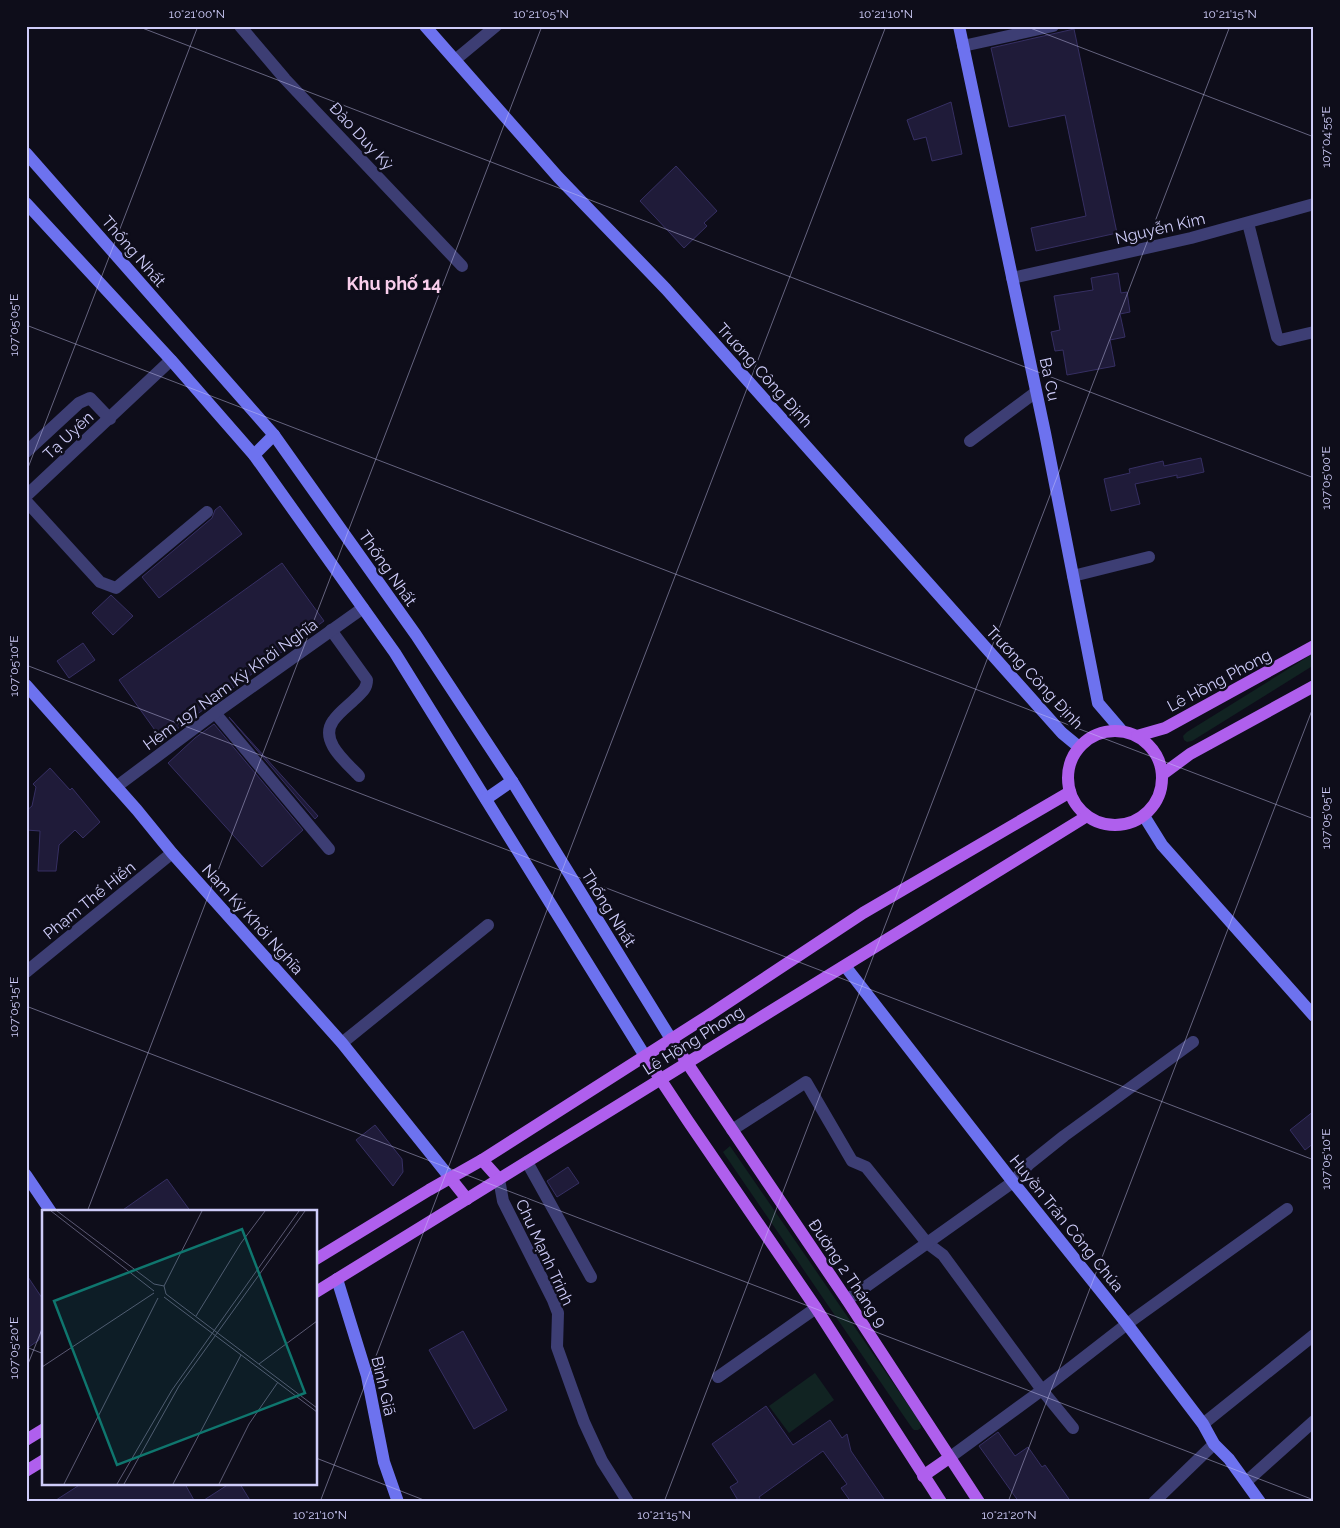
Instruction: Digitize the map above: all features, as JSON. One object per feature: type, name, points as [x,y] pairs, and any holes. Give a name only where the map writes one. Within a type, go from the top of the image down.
[{"type":"main road","name":"Trương Công Định","points":[[425,26],[558,177],[666,289],[1062,733],[1079,747]]},
{"type":"main road","name":"Ba Cu","points":[[959,26],[1036,392],[1098,703],[1122,731]]},
{"type":"main road","name":"Thống Nhất","points":[[26,153],[274,435],[416,634],[512,781],[671,1040]]},
{"type":"main road","points":[[26,203],[171,360],[254,455],[395,653],[646,1056],[688,1121],[816,1308],[941,1502]]},
{"type":"main road","points":[[254,455],[274,435]]},
{"type":"main road","name":"Lê Hồng Phong","points":[[1137,736],[1165,728],[1314,646]]},
{"type":"main road","name":"Nam Kỳ Khởi Nghĩa","points":[[26,685],[137,810],[172,853],[342,1043],[450,1179]]},
{"type":"main road","points":[[1163,774],[1190,754],[1314,686]]},
{"type":"main road","points":[[1106,731],[1122,731],[1137,736],[1150,745],[1159,758],[1163,774],[1155,804],[1144,816],[1131,823],[1116,826],[1100,823],[1087,816],[1076,805],[1070,792],[1068,776],[1071,760],[1079,747],[1091,737],[1106,731]]},
{"type":"main road","points":[[486,800],[512,781]]},
{"type":"main road","name":"Lê Hồng Phong","points":[[318,1258],[482,1160],[671,1040],[863,913],[1070,792]]},
{"type":"main road","name":"Lê Hồng Phong","points":[[318,1291],[1087,816]]},
{"type":"main road","points":[[1144,816],[1162,845],[1314,1016]]},
{"type":"main road","name":"Huyền Trân Công Chúa","points":[[845,966],[1013,1182],[1127,1324],[1203,1424],[1214,1444],[1247,1481],[1260,1502]]},
{"type":"main road","name":"Đường 2 Tháng 9","points":[[671,1040],[847,1300],[949,1458],[980,1502]]},
{"type":"main road","points":[[482,1160],[499,1179]]},
{"type":"main road","points":[[26,1175],[50,1210]]},
{"type":"main road","points":[[450,1179],[467,1199]]},
{"type":"main road","name":"Bình Giã","points":[[337,1279],[367,1376],[384,1462],[398,1502]]},
{"type":"main road","points":[[26,1440],[42,1430]]},
{"type":"main road","points":[[924,1476],[949,1458]]},
{"type":"main road","points":[[26,1471],[42,1461]]},
{"type":"street","name":"Đào Duy Kỳ","points":[[240,26],[285,79],[462,266]]},
{"type":"street","points":[[455,60],[496,26]]},
{"type":"street","points":[[963,46],[1053,26]]},
{"type":"street","name":"Nguyễn Kim","points":[[1012,278],[1191,238],[1314,204]]},
{"type":"street","points":[[1248,223],[1277,337],[1280,340],[1286,340],[1314,332]]},
{"type":"street","name":"Tạ Uyên","points":[[26,496],[171,360]]},
{"type":"street","points":[[970,441],[1036,392]]},
{"type":"street","name":"Tạ Uyên","points":[[26,452],[79,403],[90,398],[110,419]]},
{"type":"street","points":[[26,501],[100,582],[116,588],[207,512]]},
{"type":"street","points":[[1073,576],[1149,557]]},
{"type":"street","name":"Hẻm 197 Nam Kỳ Khởi Nghĩa","points":[[116,787],[215,713],[363,608]]},
{"type":"street","points":[[331,630],[367,680],[364,690],[338,716],[329,728],[330,739],[334,748],[359,776]]},
{"type":"street","points":[[215,713],[329,850]]},
{"type":"street","name":"Phạm Thế Hiển","points":[[26,972],[172,853]]},
{"type":"street","points":[[342,1043],[488,925]]},
{"type":"street","points":[[847,1300],[1013,1182],[1029,1164],[1064,1136],[1193,1042]]},
{"type":"street","points":[[732,1130],[806,1082],[852,1161],[866,1167],[927,1243],[943,1255],[1042,1390],[1073,1428]]},
{"type":"street","points":[[527,1162],[591,1277]]},
{"type":"street","name":"Chu Mạnh Trinh","points":[[499,1179],[503,1201],[558,1313],[557,1347],[584,1422],[602,1461],[628,1502]]},
{"type":"street","points":[[949,1458],[1042,1390],[1127,1324],[1288,1209]]},
{"type":"street","points":[[718,1377],[816,1308]]},
{"type":"street","points":[[1203,1424],[1314,1335]]},
{"type":"street","points":[[1247,1481],[1314,1421]]},
{"type":"street","points":[[1154,1502],[1214,1444]]},
{"type":"shaded area","points":[[1314,653],[1314,665],[1192,741],[1187,742],[1184,740],[1183,736],[1187,732]]},
{"type":"shaded area","points":[[730,1146],[920,1422],[921,1428],[914,1430],[912,1428],[725,1155],[723,1152]]},
{"type":"shaded area","points":[[815,1373],[834,1400],[789,1433],[769,1406]]},
{"type":"building","points":[[1074,29],[1117,233],[1036,251],[1031,228],[1086,216],[1065,115],[1009,127],[991,48]]},
{"type":"building","points":[[951,102],[962,154],[932,161],[926,137],[914,140],[907,120]]},
{"type":"building","points":[[676,166],[717,211],[704,223],[707,226],[684,248],[640,201]]},
{"type":"building","points":[[1118,273],[1121,293],[1127,292],[1130,312],[1120,314],[1125,337],[1110,340],[1115,366],[1067,375],[1063,350],[1055,351],[1051,332],[1060,330],[1054,296],[1093,290],[1091,278]]},
{"type":"building","points":[[1201,458],[1204,472],[1177,478],[1177,475],[1135,484],[1140,504],[1111,511],[1104,479],[1130,473],[1129,469],[1163,461],[1164,466]]},
{"type":"building","points":[[220,506],[242,534],[159,598],[142,577],[212,518],[215,510]]},
{"type":"building","points":[[282,563],[324,621],[162,740],[119,680]]},
{"type":"building","points":[[111,595],[133,616],[113,635],[92,613]]},
{"type":"building","points":[[83,643],[95,660],[69,678],[57,661]]},
{"type":"building","points":[[229,717],[318,816],[315,819]]},
{"type":"building","points":[[214,724],[303,830],[262,867],[168,763],[195,738]]},
{"type":"building","points":[[50,768],[70,790],[72,788],[100,822],[83,838],[75,830],[59,845],[56,871],[38,871],[40,831],[26,830],[26,811],[32,806],[36,787],[33,784]]},
{"type":"building","points":[[1314,1111],[1314,1143],[1305,1150],[1290,1130]]},
{"type":"building","points":[[375,1125],[402,1159],[403,1172],[393,1186],[356,1140]]},
{"type":"building","points":[[568,1167],[579,1183],[557,1197],[547,1181]]},
{"type":"building","points":[[167,1179],[190,1210],[123,1210]]},
{"type":"building","points":[[26,1274],[42,1298],[42,1327],[39,1340],[26,1349]]},
{"type":"building","points":[[463,1331],[507,1410],[474,1429],[429,1350]]},
{"type":"building","points":[[766,1406],[793,1445],[830,1420],[842,1438],[847,1434],[851,1451],[886,1502],[851,1502],[841,1488],[847,1484],[823,1451],[759,1497],[762,1502],[739,1502],[730,1487],[738,1482],[712,1444]]},
{"type":"building","points":[[998,1432],[1015,1456],[1028,1447],[1042,1467],[1045,1465],[1071,1502],[1019,1502],[979,1446]]},
{"type":"building","points":[[78,1486],[186,1486],[195,1502],[53,1502]]},
{"type":"building","points":[[226,1486],[241,1486],[251,1502],[201,1502]]},
{"type":"district","name":"Khu phố 14","points":[[394,284]]}]
